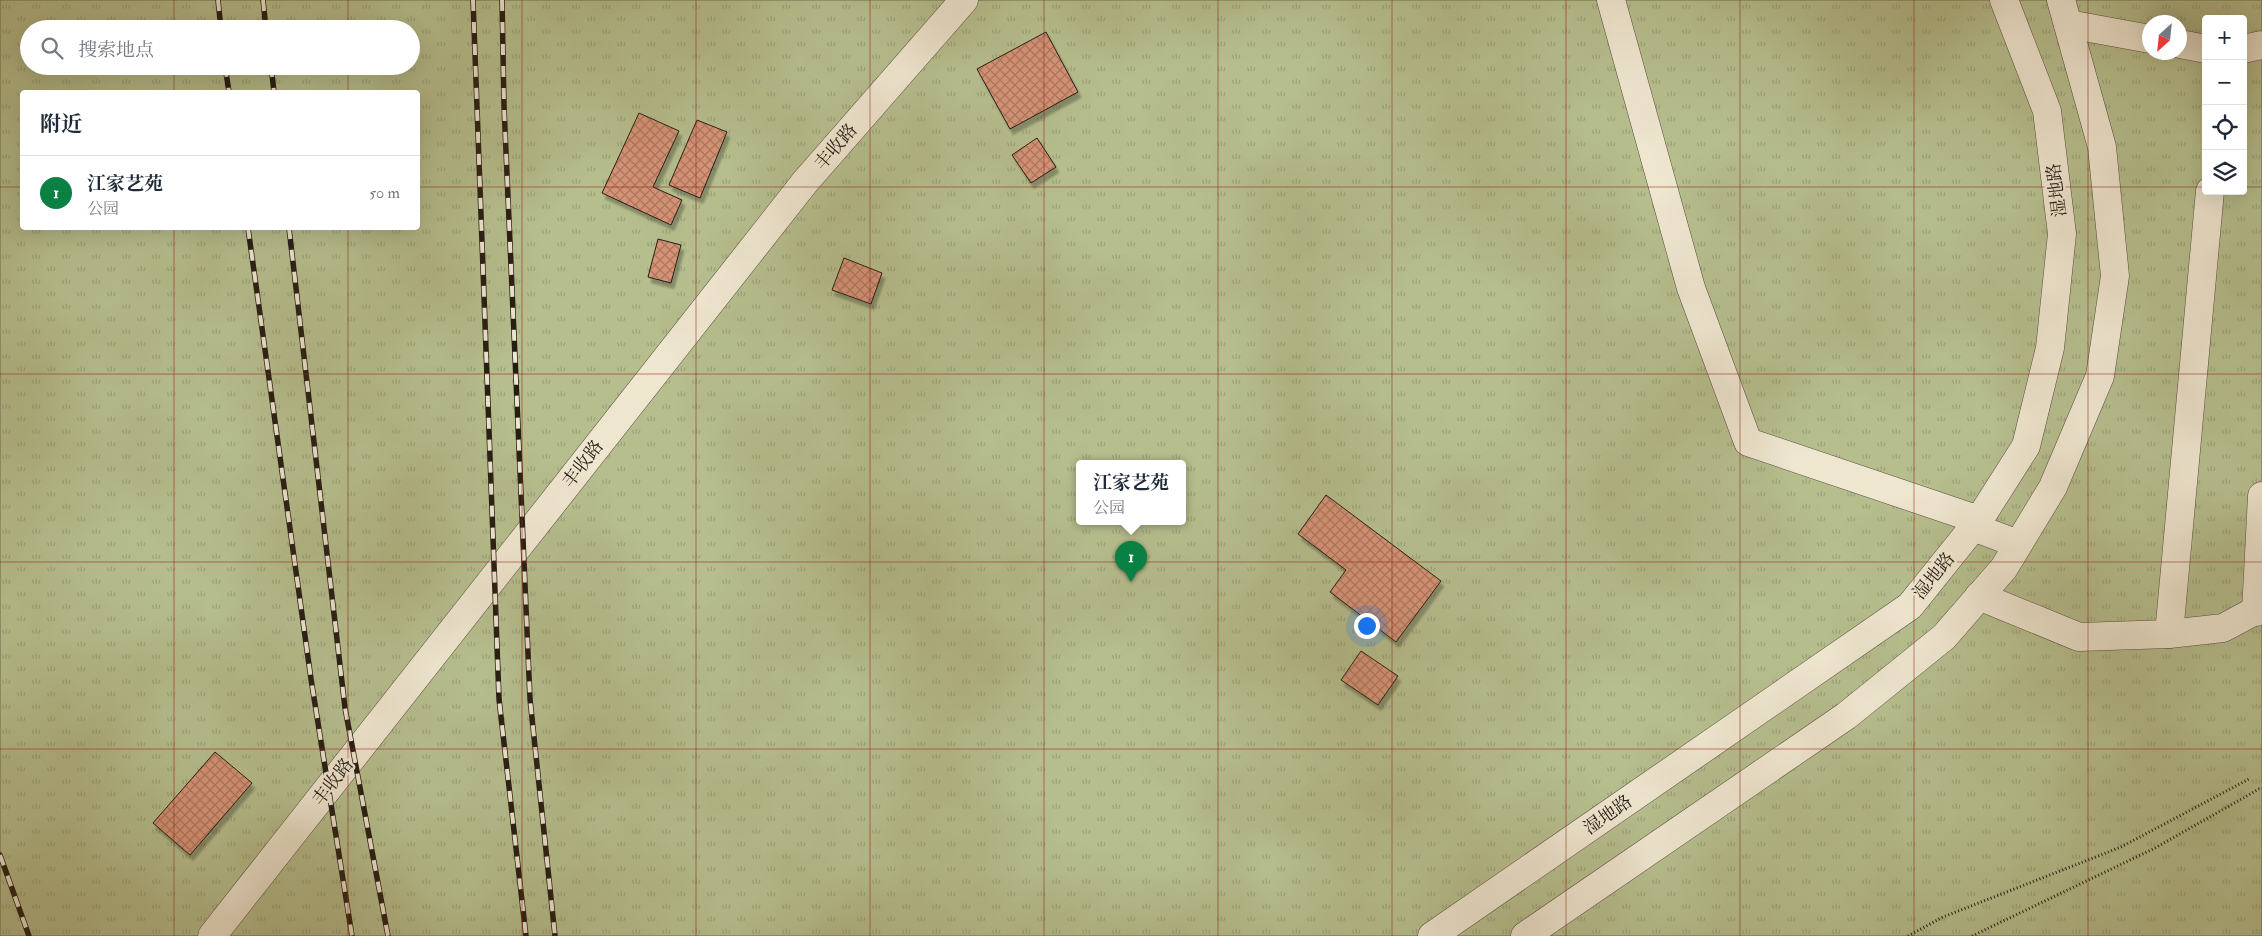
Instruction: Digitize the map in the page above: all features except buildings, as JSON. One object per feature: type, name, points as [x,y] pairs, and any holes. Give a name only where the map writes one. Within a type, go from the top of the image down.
[{"type":"street","name":"丰收路","points":[[212,936],[805,182],[964,0]]},
{"type":"street","points":[[1611,0],[1691,288],[1748,442],[1976,524],[2018,544]]},
{"type":"street","name":"湿地路","points":[[1432,936],[1910,606],[1976,524],[2026,446],[2050,348],[2062,234],[2048,112],[2004,0]]},
{"type":"street","points":[[2064,12],[2142,36]]},
{"type":"street","points":[[1525,936],[1846,716],[1944,637],[2004,568],[2053,487],[2100,376],[2115,276],[2102,147],[2064,12]]},
{"type":"street","points":[[2187,45],[2202,48]]},
{"type":"street","points":[[2247,48],[2262,45]]},
{"type":"street","points":[[2169,634],[2210,195]]},
{"type":"street","points":[[1979,596],[2079,636],[2169,634],[2223,628],[2259,610],[2262,496]]},
{"type":"path","points":[[1908,936],[1943,917],[2121,847],[2249,779]]},
{"type":"path","points":[[1972,936],[2155,848],[2262,789]]},
{"type":"green space","points":[[0,0],[2262,0],[2262,936],[0,936]]},
{"type":"railway","points":[[218,0],[220,20]]},
{"type":"railway","points":[[263,0],[265,20]]},
{"type":"railway","points":[[473,0],[499,699],[526,936]]},
{"type":"railway","points":[[502,0],[504,106],[530,699],[555,936]]},
{"type":"railway","points":[[226,75],[229,90]]},
{"type":"railway","points":[[272,75],[274,90]]},
{"type":"railway","points":[[248,230],[311,679],[352,936]]},
{"type":"railway","points":[[289,230],[345,708],[388,936]]},
{"type":"railway","points":[[0,855],[29,936]]},
{"type":"place","name":"江家艺苑","points":[[1131,582]]}]
